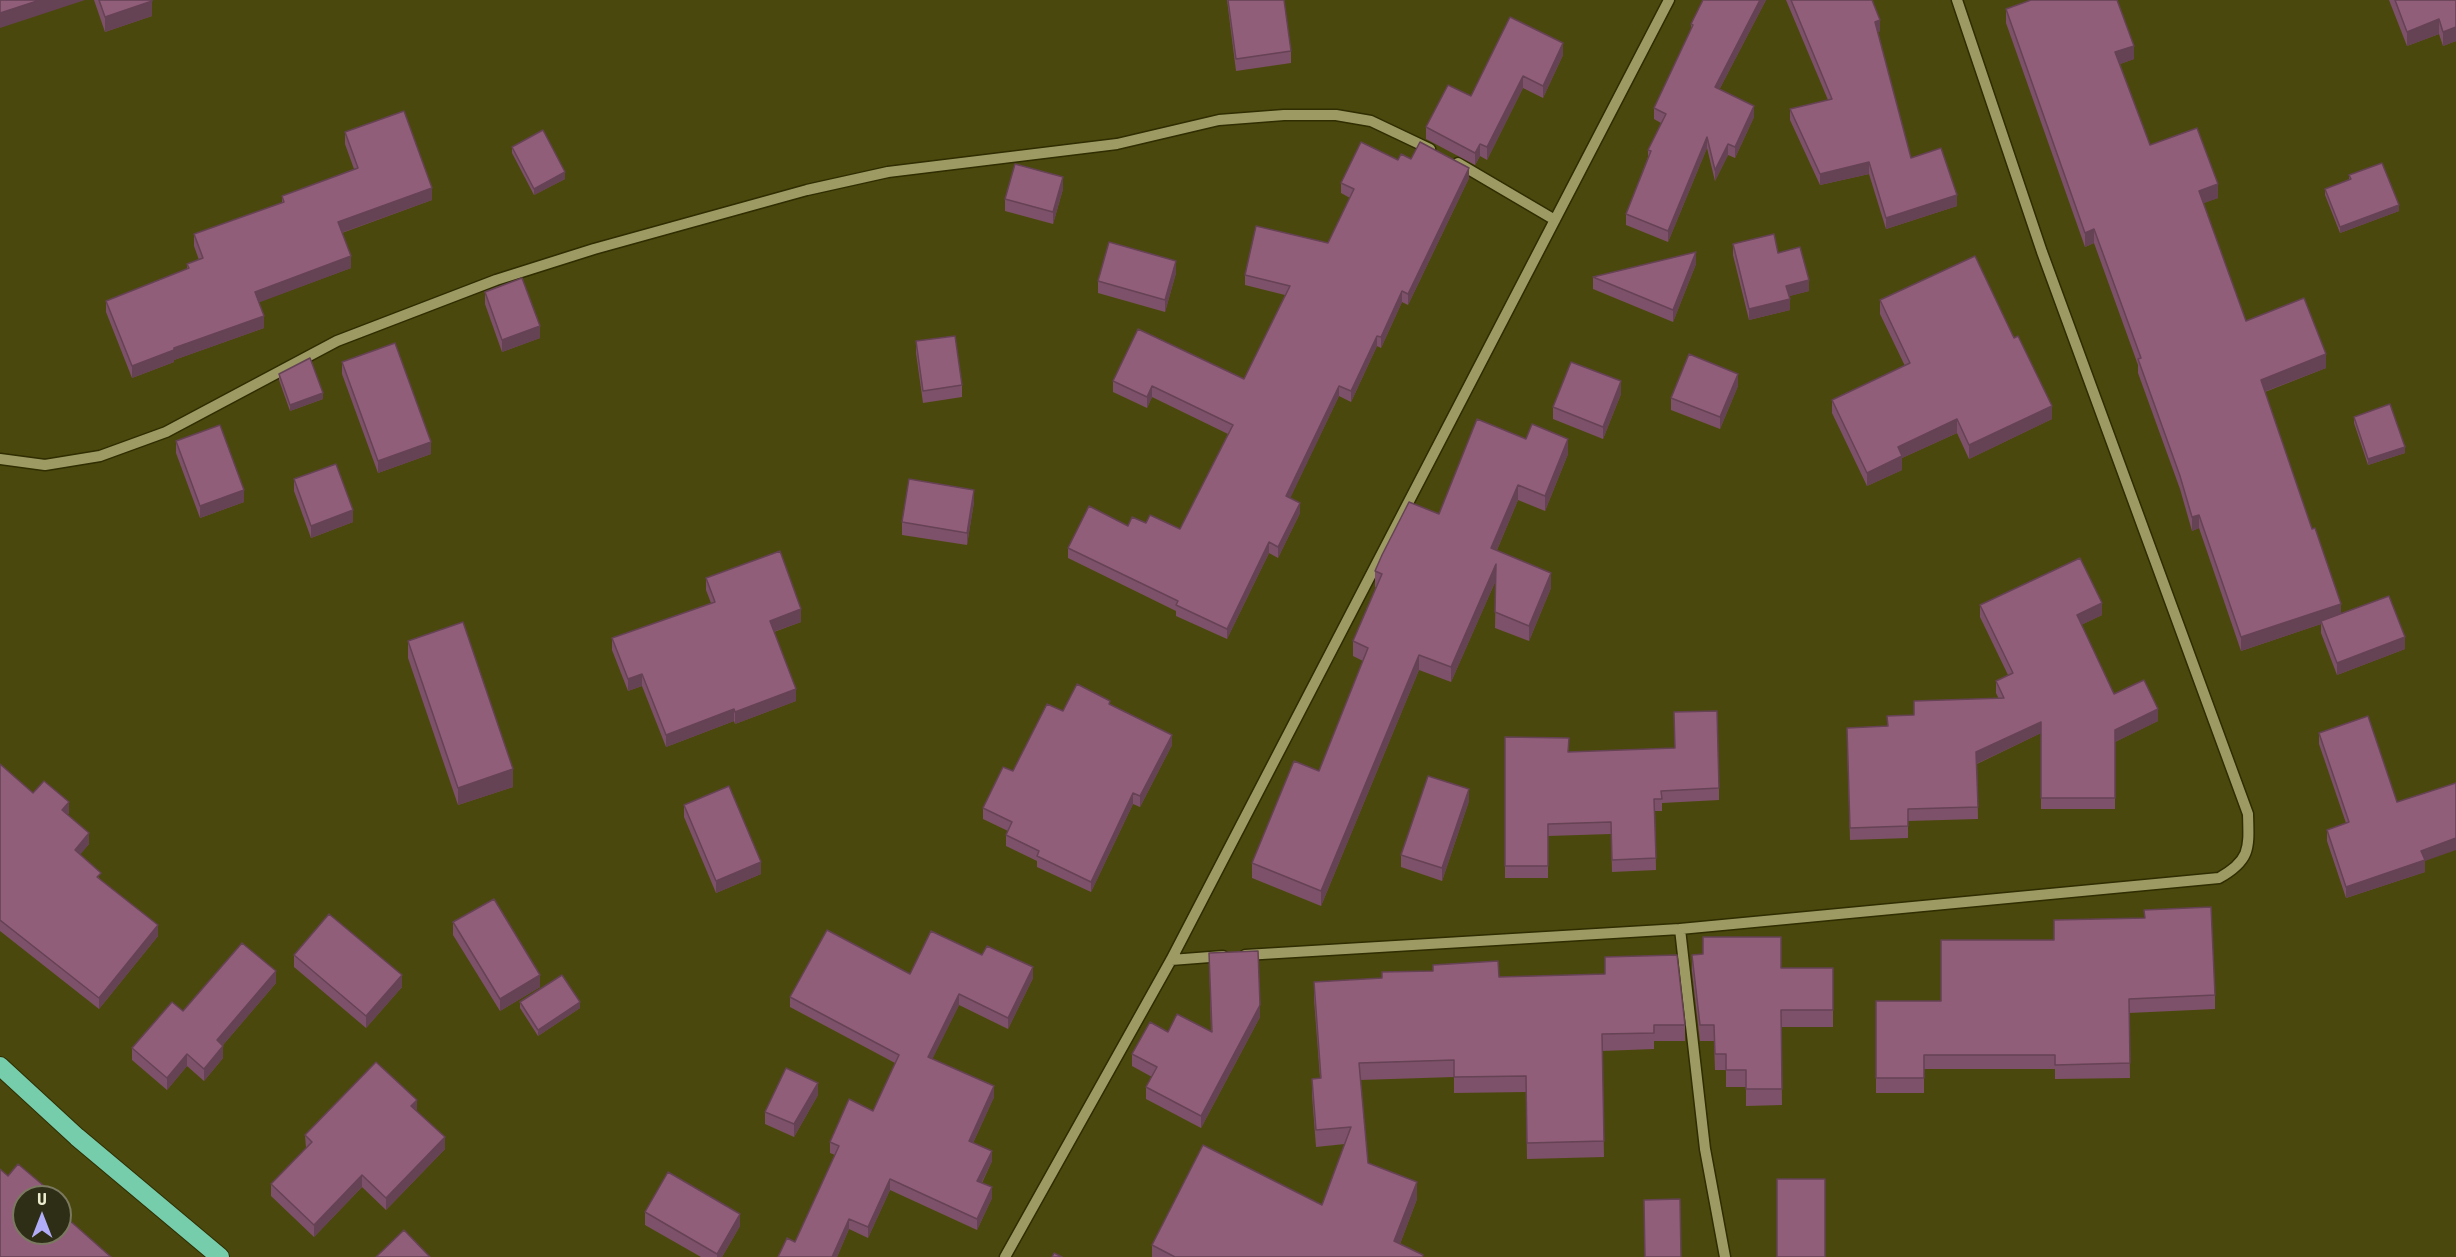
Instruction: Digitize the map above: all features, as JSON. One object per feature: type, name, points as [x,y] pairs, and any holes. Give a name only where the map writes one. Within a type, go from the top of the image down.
[{"type":"highway","points":[[0,1066],[77,1137],[220,1257]]},
{"type":"street","points":[[1005,1257],[1171,960],[1669,0]]},
{"type":"street","points":[[1171,960],[1680,929],[2219,878],[2236,869],[2249,844],[2248,814],[2042,252],[1957,0]]},
{"type":"street","points":[[0,459],[45,465],[100,456],[166,432],[337,341],[496,279],[594,249],[807,190],[888,172],[1117,144],[1219,120],[1284,115],[1336,115],[1371,121],[1444,156],[1555,220]]},
{"type":"street","points":[[1680,929],[1705,1149],[1725,1257]]},
{"type":"building","points":[[0,0],[40,0],[0,13]]},
{"type":"building","points":[[99,0],[152,0],[152,1],[105,17]]},
{"type":"building","points":[[1228,0],[1284,0],[1291,51],[1236,59]]},
{"type":"building","points":[[1703,0],[1760,0],[1715,87],[1754,106],[1735,147],[1728,144],[1715,170],[1707,137],[1668,231],[1626,214],[1651,151],[1648,150],[1666,114],[1654,108]]},
{"type":"building","points":[[1791,0],[1872,0],[1880,20],[1875,22],[1911,158],[1941,148],[1957,195],[1886,218],[1869,162],[1820,174],[1790,109],[1832,99]]},
{"type":"building","points":[[2031,0],[2117,0],[2134,46],[2115,52],[2150,145],[2197,128],[2218,184],[2199,191],[2246,321],[2304,298],[2326,354],[2261,380],[2312,529],[2315,528],[2341,604],[2241,637],[2199,515],[2192,517],[2180,476],[2138,359],[2141,358],[2094,229],[2085,233],[2006,9]]},
{"type":"building","points":[[2395,0],[2456,0],[2456,27],[2443,32],[2439,19],[2407,32]]},
{"type":"building","points":[[1510,17],[1563,43],[1543,86],[1523,76],[1487,147],[1480,144],[1475,153],[1426,127],[1448,85],[1471,96]]},
{"type":"building","points":[[404,111],[432,188],[338,222],[351,256],[255,292],[264,316],[174,348],[174,350],[132,366],[106,301],[189,268],[187,264],[203,258],[194,234],[284,202],[282,196],[358,168],[345,132]]},
{"type":"building","points":[[543,130],[565,172],[534,189],[512,147]]},
{"type":"building","points":[[1361,142],[1398,160],[1401,154],[1411,159],[1420,142],[1469,168],[1408,294],[1402,291],[1381,337],[1377,336],[1351,391],[1339,386],[1286,496],[1300,503],[1278,547],[1269,542],[1227,629],[1176,605],[1178,601],[1068,548],[1089,506],[1128,526],[1132,517],[1146,523],[1150,515],[1180,529],[1233,425],[1152,386],[1147,397],[1113,381],[1138,329],[1244,379],[1290,286],[1245,275],[1256,226],[1328,243],[1354,189],[1341,183]]},
{"type":"building","points":[[2382,163],[2399,205],[2340,227],[2325,189],[2351,179],[2349,175]]},
{"type":"building","points":[[1015,164],[1063,177],[1053,212],[1005,199]]},
{"type":"building","points":[[1774,234],[1778,253],[1800,247],[1809,280],[1786,286],[1790,299],[1749,309],[1733,244]]},
{"type":"building","points":[[1109,242],[1176,261],[1165,300],[1098,281]]},
{"type":"building","points":[[1696,252],[1673,310],[1593,277]]},
{"type":"building","points":[[1975,256],[2014,338],[2018,336],[2052,406],[1969,445],[1957,419],[1898,447],[1902,456],[1867,473],[1832,400],[1910,363],[1880,300]]},
{"type":"building","points":[[522,278],[540,326],[502,340],[485,292]]},
{"type":"building","points":[[955,336],[962,385],[923,391],[916,341]]},
{"type":"building","points":[[395,343],[431,442],[378,461],[342,362]]},
{"type":"building","points":[[1689,354],[1738,374],[1720,417],[1671,398]]},
{"type":"building","points":[[310,358],[323,393],[290,405],[279,374]]},
{"type":"building","points":[[1571,362],[1621,381],[1603,427],[1553,407]]},
{"type":"building","points":[[2390,404],[2405,447],[2368,459],[2354,417]]},
{"type":"building","points":[[1477,419],[1526,439],[1532,424],[1568,439],[1545,496],[1518,485],[1491,548],[1551,573],[1529,626],[1495,612],[1496,564],[1451,667],[1419,655],[1321,891],[1252,863],[1294,761],[1319,771],[1368,648],[1353,641],[1382,574],[1375,571],[1382,555],[1409,502],[1439,514]]},
{"type":"building","points":[[220,425],[244,490],[200,506],[176,441]]},
{"type":"building","points":[[336,464],[353,510],[311,526],[294,479]]},
{"type":"building","points":[[909,479],[974,490],[967,533],[902,522]]},
{"type":"building","points":[[780,551],[801,609],[770,621],[796,689],[735,712],[734,709],[666,735],[642,674],[628,679],[612,638],[715,602],[706,578]]},
{"type":"building","points":[[2080,558],[2102,603],[2077,615],[2114,694],[2144,680],[2158,709],[2115,730],[2115,798],[2041,798],[2041,722],[1976,752],[1978,807],[1908,809],[1908,826],[1850,828],[1847,728],[1888,726],[1887,716],[1914,715],[1914,701],[2004,698],[1996,681],[2013,673],[1980,605]]},
{"type":"building","points":[[2389,596],[2405,637],[2337,663],[2321,621]]},
{"type":"building","points":[[463,622],[513,769],[458,788],[408,641]]},
{"type":"building","points":[[1077,684],[1110,701],[1109,704],[1172,735],[1140,796],[1133,793],[1091,882],[1037,856],[1039,851],[1006,835],[1012,822],[983,808],[1003,767],[1013,771],[1047,704],[1063,711]]},
{"type":"building","points":[[1717,711],[1719,788],[1661,791],[1662,799],[1654,799],[1656,858],[1612,860],[1611,822],[1548,824],[1548,866],[1505,866],[1505,737],[1569,738],[1568,752],[1675,748],[1674,712]]},
{"type":"building","points":[[2368,716],[2397,802],[2456,783],[2456,838],[2421,851],[2425,860],[2346,887],[2327,830],[2349,822],[2319,733]]},
{"type":"building","points":[[0,764],[33,793],[44,781],[69,802],[62,810],[89,833],[75,850],[101,873],[97,877],[158,925],[99,998],[0,920]]},
{"type":"building","points":[[1428,776],[1469,789],[1442,868],[1401,855]]},
{"type":"building","points":[[729,786],[761,862],[716,881],[684,805]]},
{"type":"building","points":[[494,899],[540,975],[500,999],[453,922]]},
{"type":"building","points":[[2211,907],[2215,995],[2129,999],[2130,1063],[2055,1065],[2055,1055],[1924,1055],[1924,1078],[1876,1078],[1876,1001],[1941,1001],[1941,940],[2054,940],[2054,920],[2145,918],[2144,910]]},
{"type":"building","points":[[329,914],[402,975],[366,1016],[294,955]]},
{"type":"building","points":[[827,930],[910,974],[931,931],[982,955],[987,946],[1033,967],[1008,1018],[959,994],[928,1057],[994,1086],[969,1141],[992,1151],[977,1181],[992,1187],[977,1219],[890,1179],[868,1227],[849,1219],[832,1257],[778,1257],[787,1238],[795,1242],[839,1146],[830,1142],[849,1099],[873,1111],[899,1055],[790,997]]},
{"type":"building","points":[[1703,937],[1781,937],[1781,968],[1833,968],[1833,1010],[1781,1010],[1782,1089],[1746,1089],[1746,1070],[1726,1070],[1726,1054],[1715,1054],[1714,1025],[1700,1025],[1692,955],[1703,954]]},
{"type":"building","points":[[242,943],[276,971],[217,1040],[223,1046],[204,1069],[187,1054],[167,1078],[132,1048],[172,1002],[183,1011]]},
{"type":"building","points":[[1258,951],[1260,1005],[1201,1116],[1146,1087],[1157,1067],[1132,1054],[1150,1022],[1168,1032],[1177,1014],[1212,1032],[1209,953]]},
{"type":"building","points":[[1677,955],[1685,1025],[1654,1025],[1654,1033],[1602,1034],[1604,1141],[1527,1143],[1526,1076],[1454,1077],[1454,1060],[1359,1063],[1368,1163],[1417,1182],[1394,1241],[1423,1255],[1422,1257],[1175,1257],[1152,1245],[1203,1145],[1322,1205],[1351,1127],[1316,1130],[1312,1079],[1321,1078],[1314,982],[1382,978],[1382,972],[1433,971],[1433,965],[1498,961],[1499,977],[1605,974],[1605,957]]},
{"type":"building","points":[[562,975],[580,1002],[538,1030],[520,1002]]},
{"type":"building","points":[[376,1062],[417,1100],[411,1106],[445,1137],[386,1198],[362,1175],[314,1225],[271,1184],[312,1142],[305,1135]]},
{"type":"building","points":[[786,1068],[818,1083],[794,1124],[765,1112]]},
{"type":"building","points":[[18,1164],[43,1185],[12,1185],[12,1245],[72,1245],[72,1223],[111,1257],[0,1257],[0,1169],[8,1176]]},
{"type":"building","points":[[668,1172],[740,1214],[717,1254],[645,1212]]},
{"type":"building","points":[[1777,1179],[1825,1179],[1825,1257],[1777,1257]]},
{"type":"building","points":[[1680,1199],[1681,1257],[1645,1257],[1644,1200]]},
{"type":"building","points":[[404,1230],[430,1257],[376,1257]]}]
